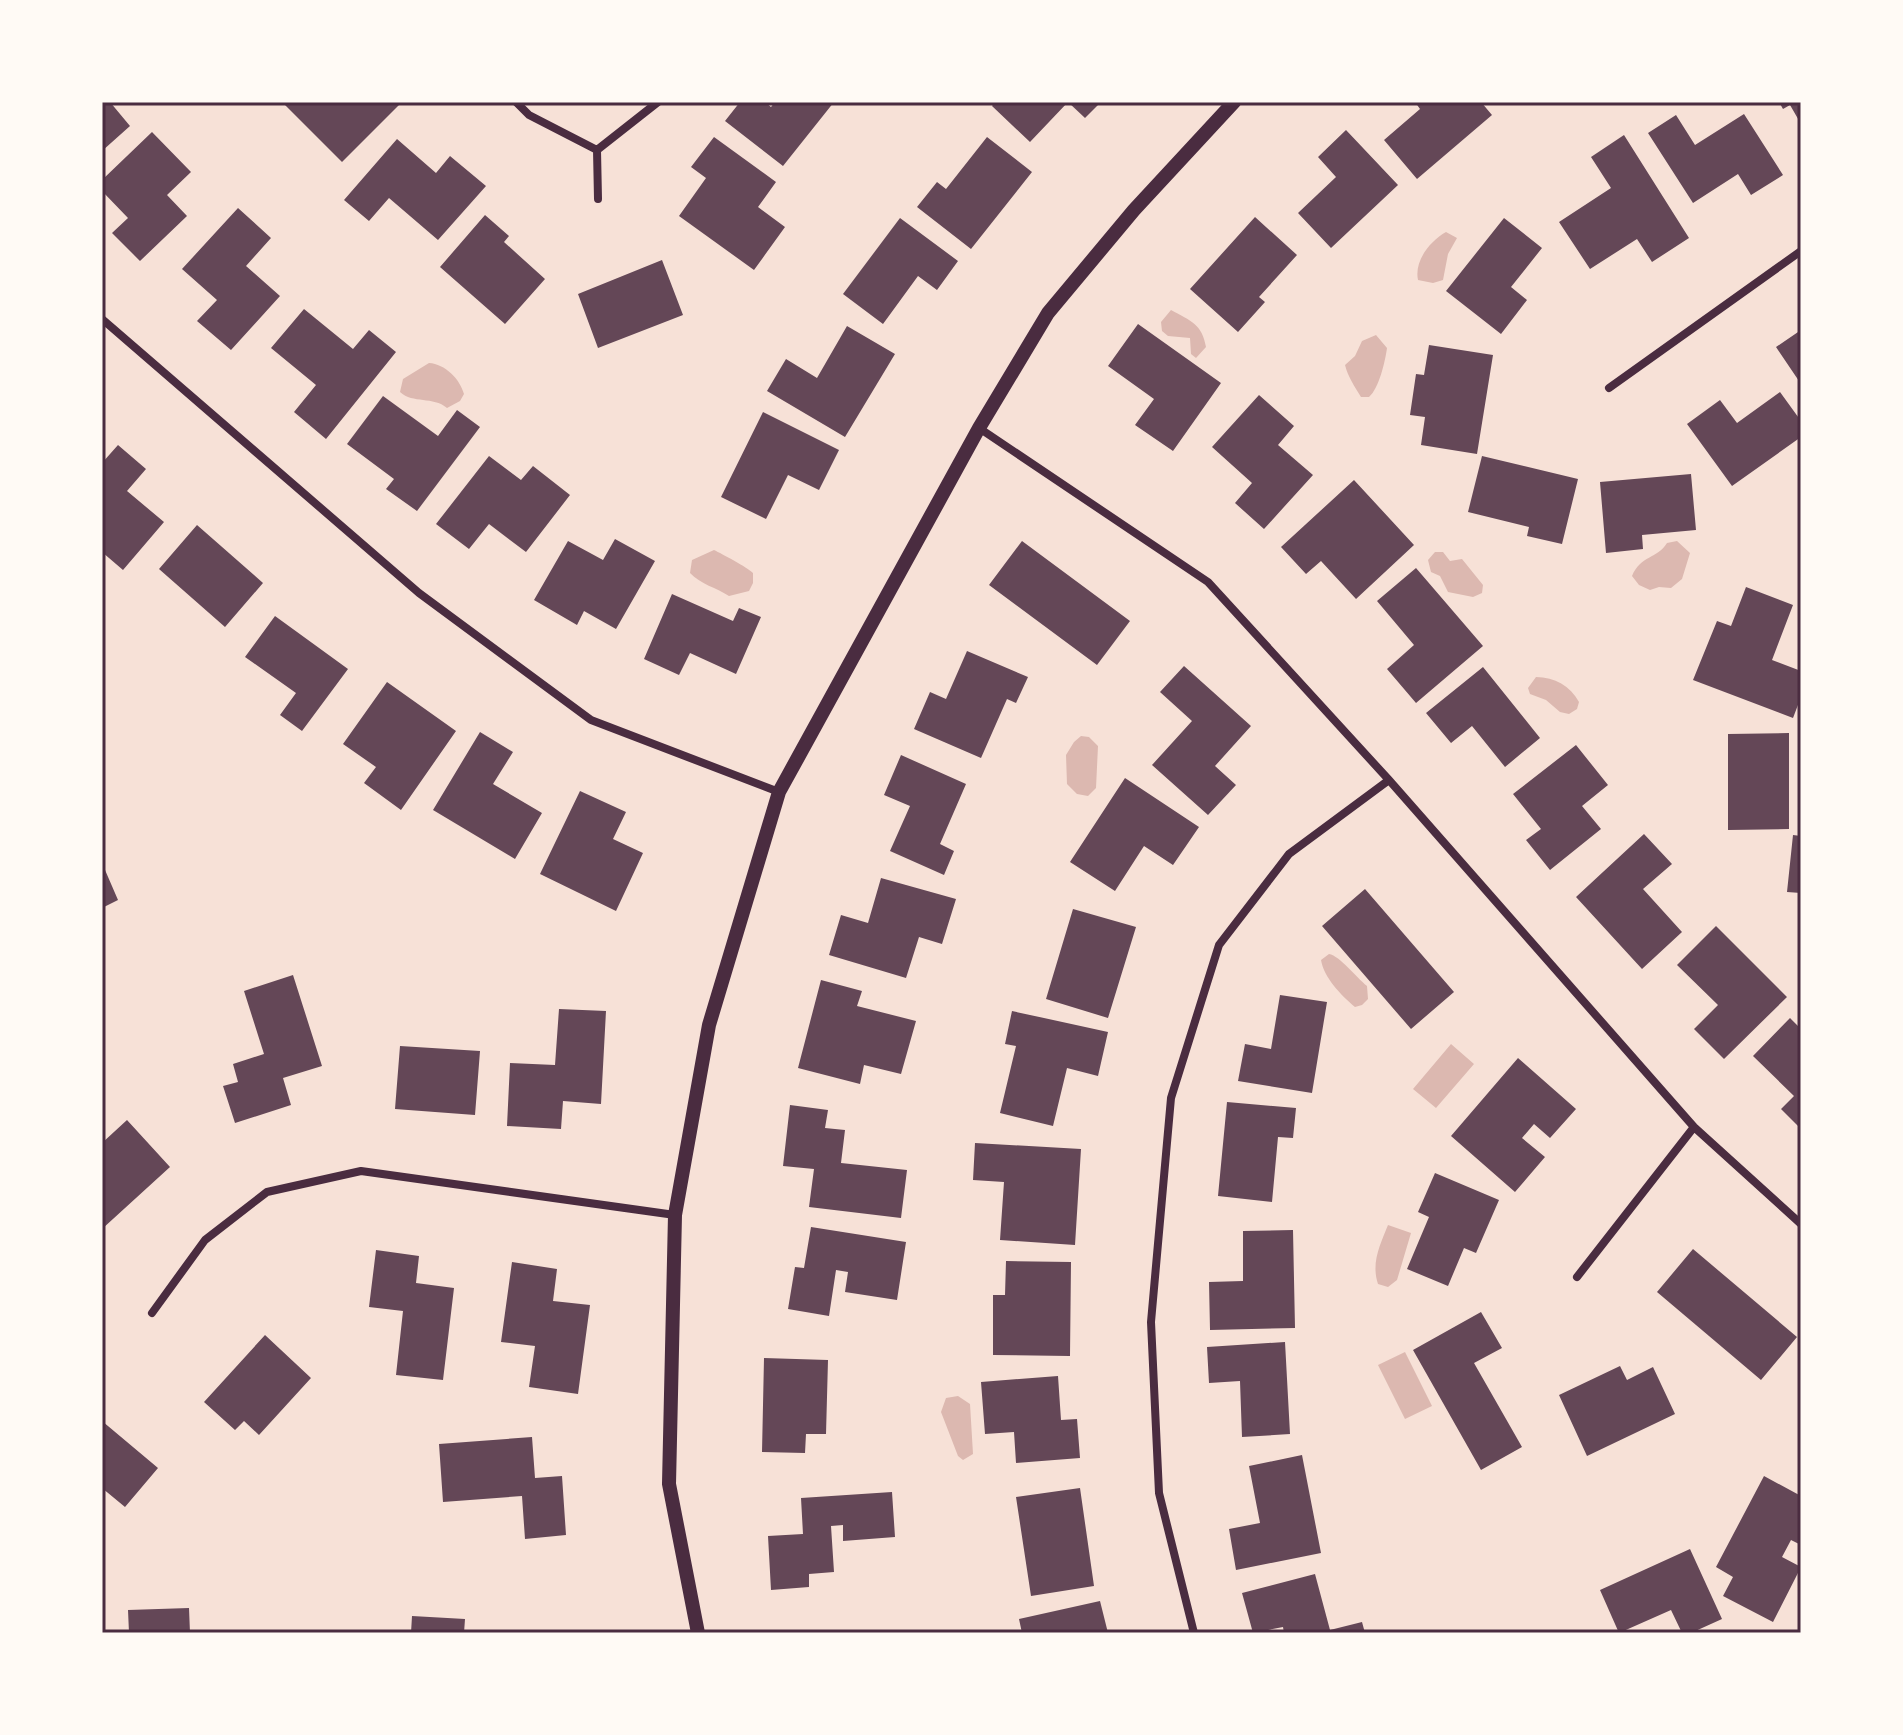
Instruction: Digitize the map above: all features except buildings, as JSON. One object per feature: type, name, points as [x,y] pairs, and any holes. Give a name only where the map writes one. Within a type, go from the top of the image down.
[{"type":"street","points":[[516,102],[529,115],[597,150]]},
{"type":"street","points":[[597,150],[658,102]]},
{"type":"street","points":[[698,1633],[669,1484],[675,1215],[709,1025],[779,792],[979,428],[1048,313],[1134,210],[1234,102]]},
{"type":"street","points":[[597,150],[598,199]]},
{"type":"street","points":[[1609,388],[1801,251]]},
{"type":"street","points":[[102,319],[419,593],[591,720],[779,792]]},
{"type":"street","points":[[979,428],[1208,582],[1389,780],[1694,1127],[1801,1224]]},
{"type":"street","points":[[1194,1633],[1159,1493],[1152,1337],[1171,1098],[1219,945],[1289,854],[1389,780]]},
{"type":"street","points":[[1577,1277],[1694,1127]]},
{"type":"street","points":[[152,1313],[205,1240],[267,1192],[361,1171],[675,1215]]},
{"type":"shaded area","points":[[1446,232],[1457,238],[1448,254],[1443,280],[1433,283],[1418,280],[1418,266],[1424,252]]},
{"type":"shaded area","points":[[1171,310],[1194,324],[1202,333],[1206,347],[1196,358],[1191,354],[1190,338],[1168,336],[1162,331],[1161,322]]},
{"type":"shaded area","points":[[1376,335],[1387,348],[1383,367],[1373,393],[1369,397],[1361,397],[1345,365],[1355,356],[1362,341]]},
{"type":"shaded area","points":[[429,363],[441,366],[455,378],[464,394],[460,401],[447,408],[400,392],[403,379]]},
{"type":"shaded area","points":[[1677,541],[1690,553],[1682,579],[1671,588],[1650,590],[1639,585],[1632,576],[1640,564],[1667,543]]},
{"type":"shaded area","points":[[714,550],[753,573],[749,591],[729,596],[690,573],[692,560]]},
{"type":"shaded area","points":[[1435,552],[1443,552],[1450,561],[1462,559],[1483,585],[1482,593],[1473,597],[1448,592],[1440,576],[1431,572],[1428,560]]},
{"type":"shaded area","points":[[1536,677],[1556,681],[1566,687],[1579,702],[1577,709],[1569,714],[1560,712],[1546,700],[1530,694],[1528,688]]},
{"type":"shaded area","points":[[1081,736],[1089,737],[1098,746],[1096,788],[1088,796],[1077,794],[1067,784],[1066,755]]},
{"type":"shaded area","points":[[1329,954],[1367,986],[1368,999],[1362,1005],[1355,1007],[1329,980],[1321,960]]},
{"type":"shaded area","points":[[1451,1044],[1474,1064],[1436,1108],[1413,1089]]},
{"type":"shaded area","points":[[1388,1225],[1411,1233],[1397,1280],[1388,1287],[1378,1284],[1375,1269]]},
{"type":"shaded area","points":[[1405,1352],[1432,1406],[1405,1419],[1378,1365]]},
{"type":"shaded area","points":[[958,1396],[970,1404],[973,1454],[963,1460],[958,1456],[941,1412],[946,1398]]}]
